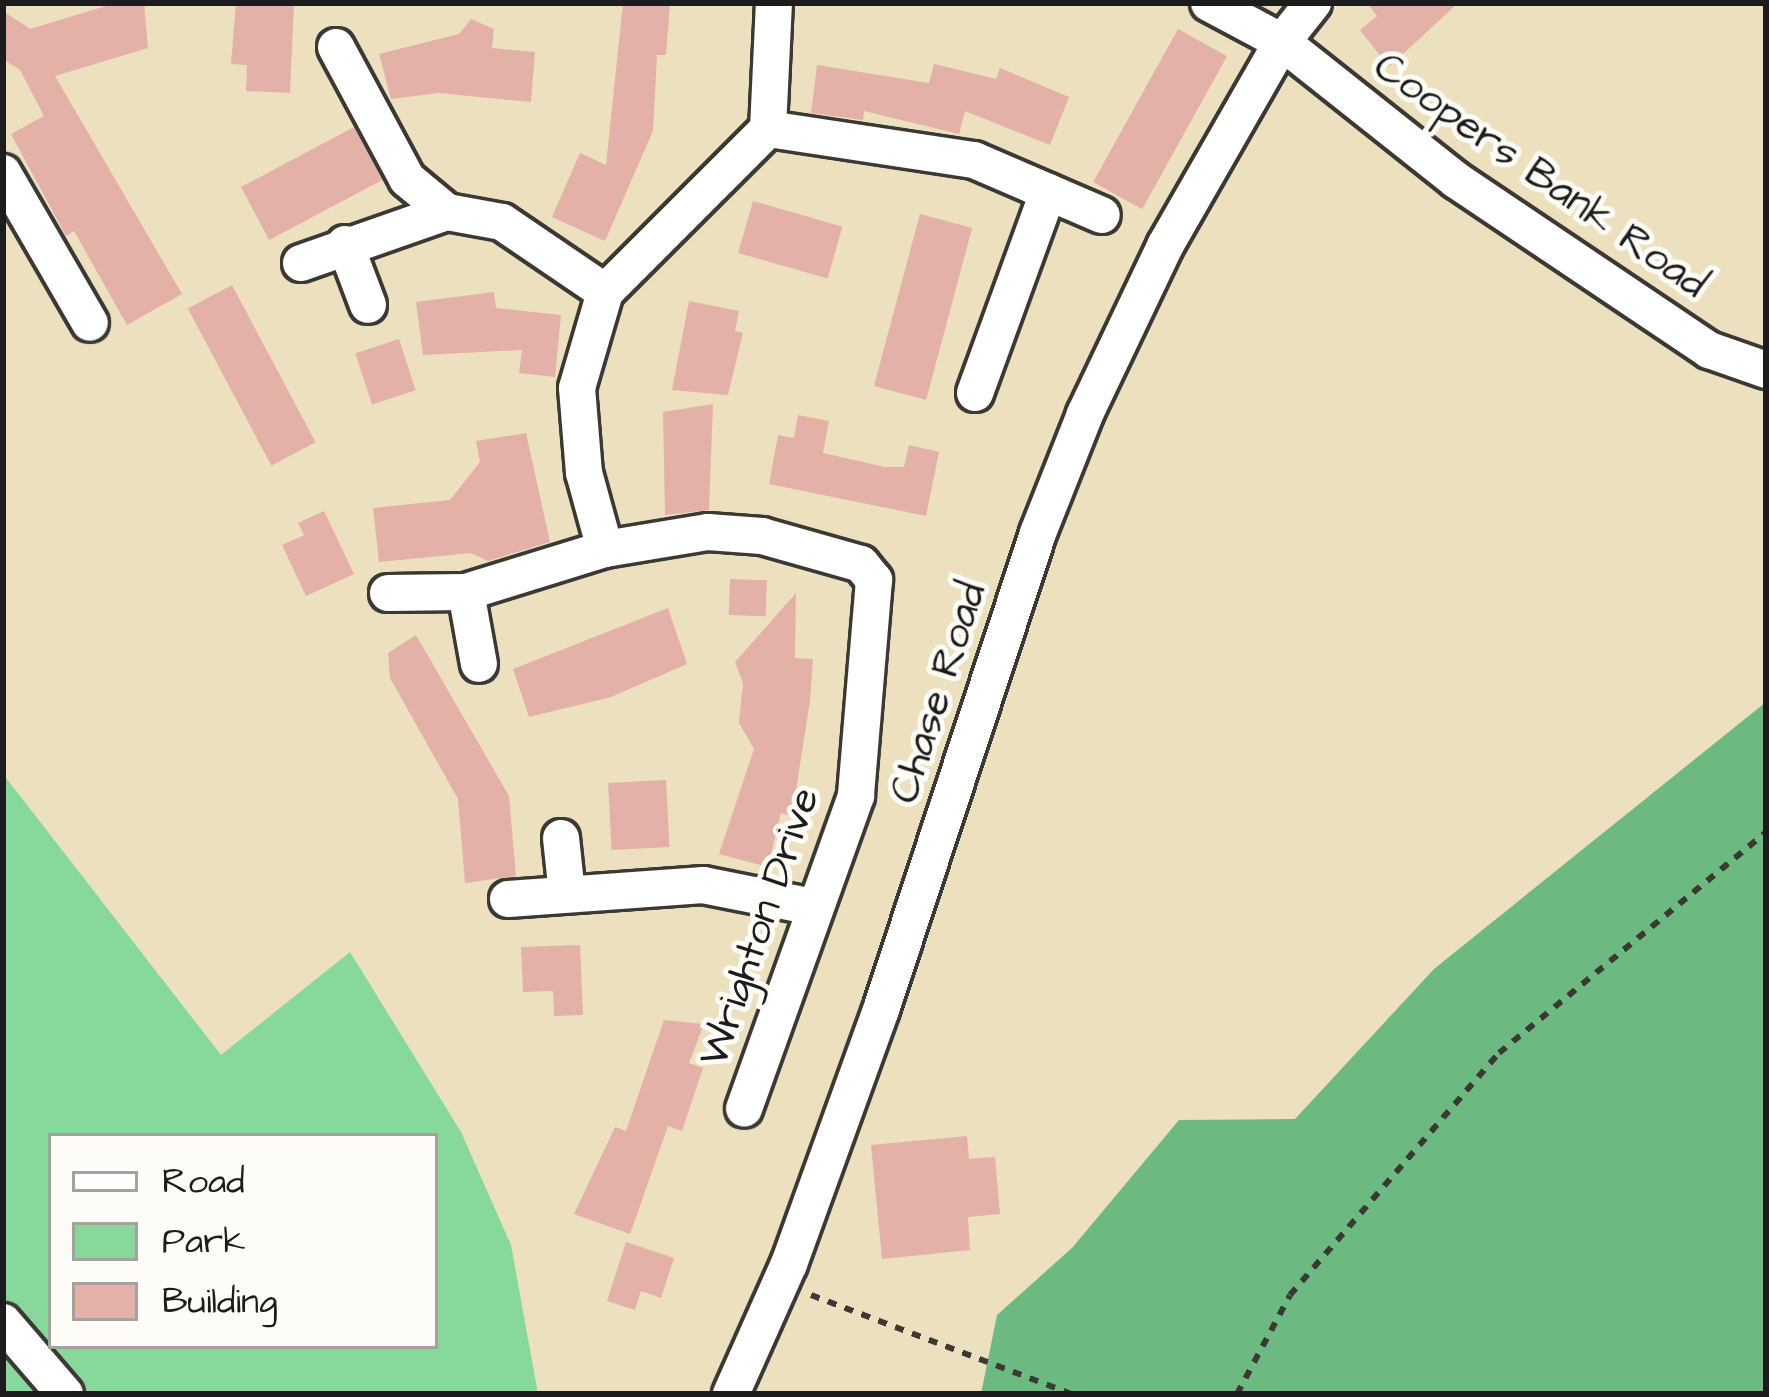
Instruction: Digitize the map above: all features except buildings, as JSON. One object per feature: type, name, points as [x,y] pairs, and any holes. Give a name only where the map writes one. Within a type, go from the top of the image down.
[{"type":"street","points":[[388,593],[466,592],[605,548],[584,473],[577,388],[605,292],[768,129],[774,3]]},
{"type":"street","name":"Coopers Bank Road","points":[[1209,3],[1282,42],[1456,180],[1709,350],[1766,370]]},
{"type":"street","name":"Chase Road","points":[[731,1394],[775,1295],[1077,434],[1165,246],[1282,42],[1313,3]]},
{"type":"street","points":[[336,46],[407,179],[447,212]]},
{"type":"street","points":[[768,129],[974,160],[1102,215]]},
{"type":"street","points":[[3,173],[90,323]]},
{"type":"street","points":[[975,393],[1048,192]]},
{"type":"street","points":[[301,263],[447,212],[502,222],[605,292]]},
{"type":"street","points":[[345,244],[368,305]]},
{"type":"street","name":"Wrighton Drive","points":[[605,548],[708,532],[762,536],[861,564],[874,580],[856,796],[744,1108]]},
{"type":"street","points":[[466,592],[479,664]]},
{"type":"street","points":[[561,838],[567,894]]},
{"type":"street","points":[[508,898],[703,885],[813,907]]},
{"type":"street","points":[[3,1322],[65,1394]]},
{"type":"path","points":[[1237,1394],[1290,1294],[1499,1053],[1766,832]]},
{"type":"path","points":[[775,1295],[811,1295],[1071,1394]]},
{"type":"green space","points":[[1766,702],[1766,1394],[981,1394],[997,1315],[1072,1248],[1179,1120],[1295,1119],[1434,969]]},
{"type":"green space","points":[[3,774],[221,1055],[350,952],[461,1132],[511,1245],[538,1394],[3,1394]]}]
